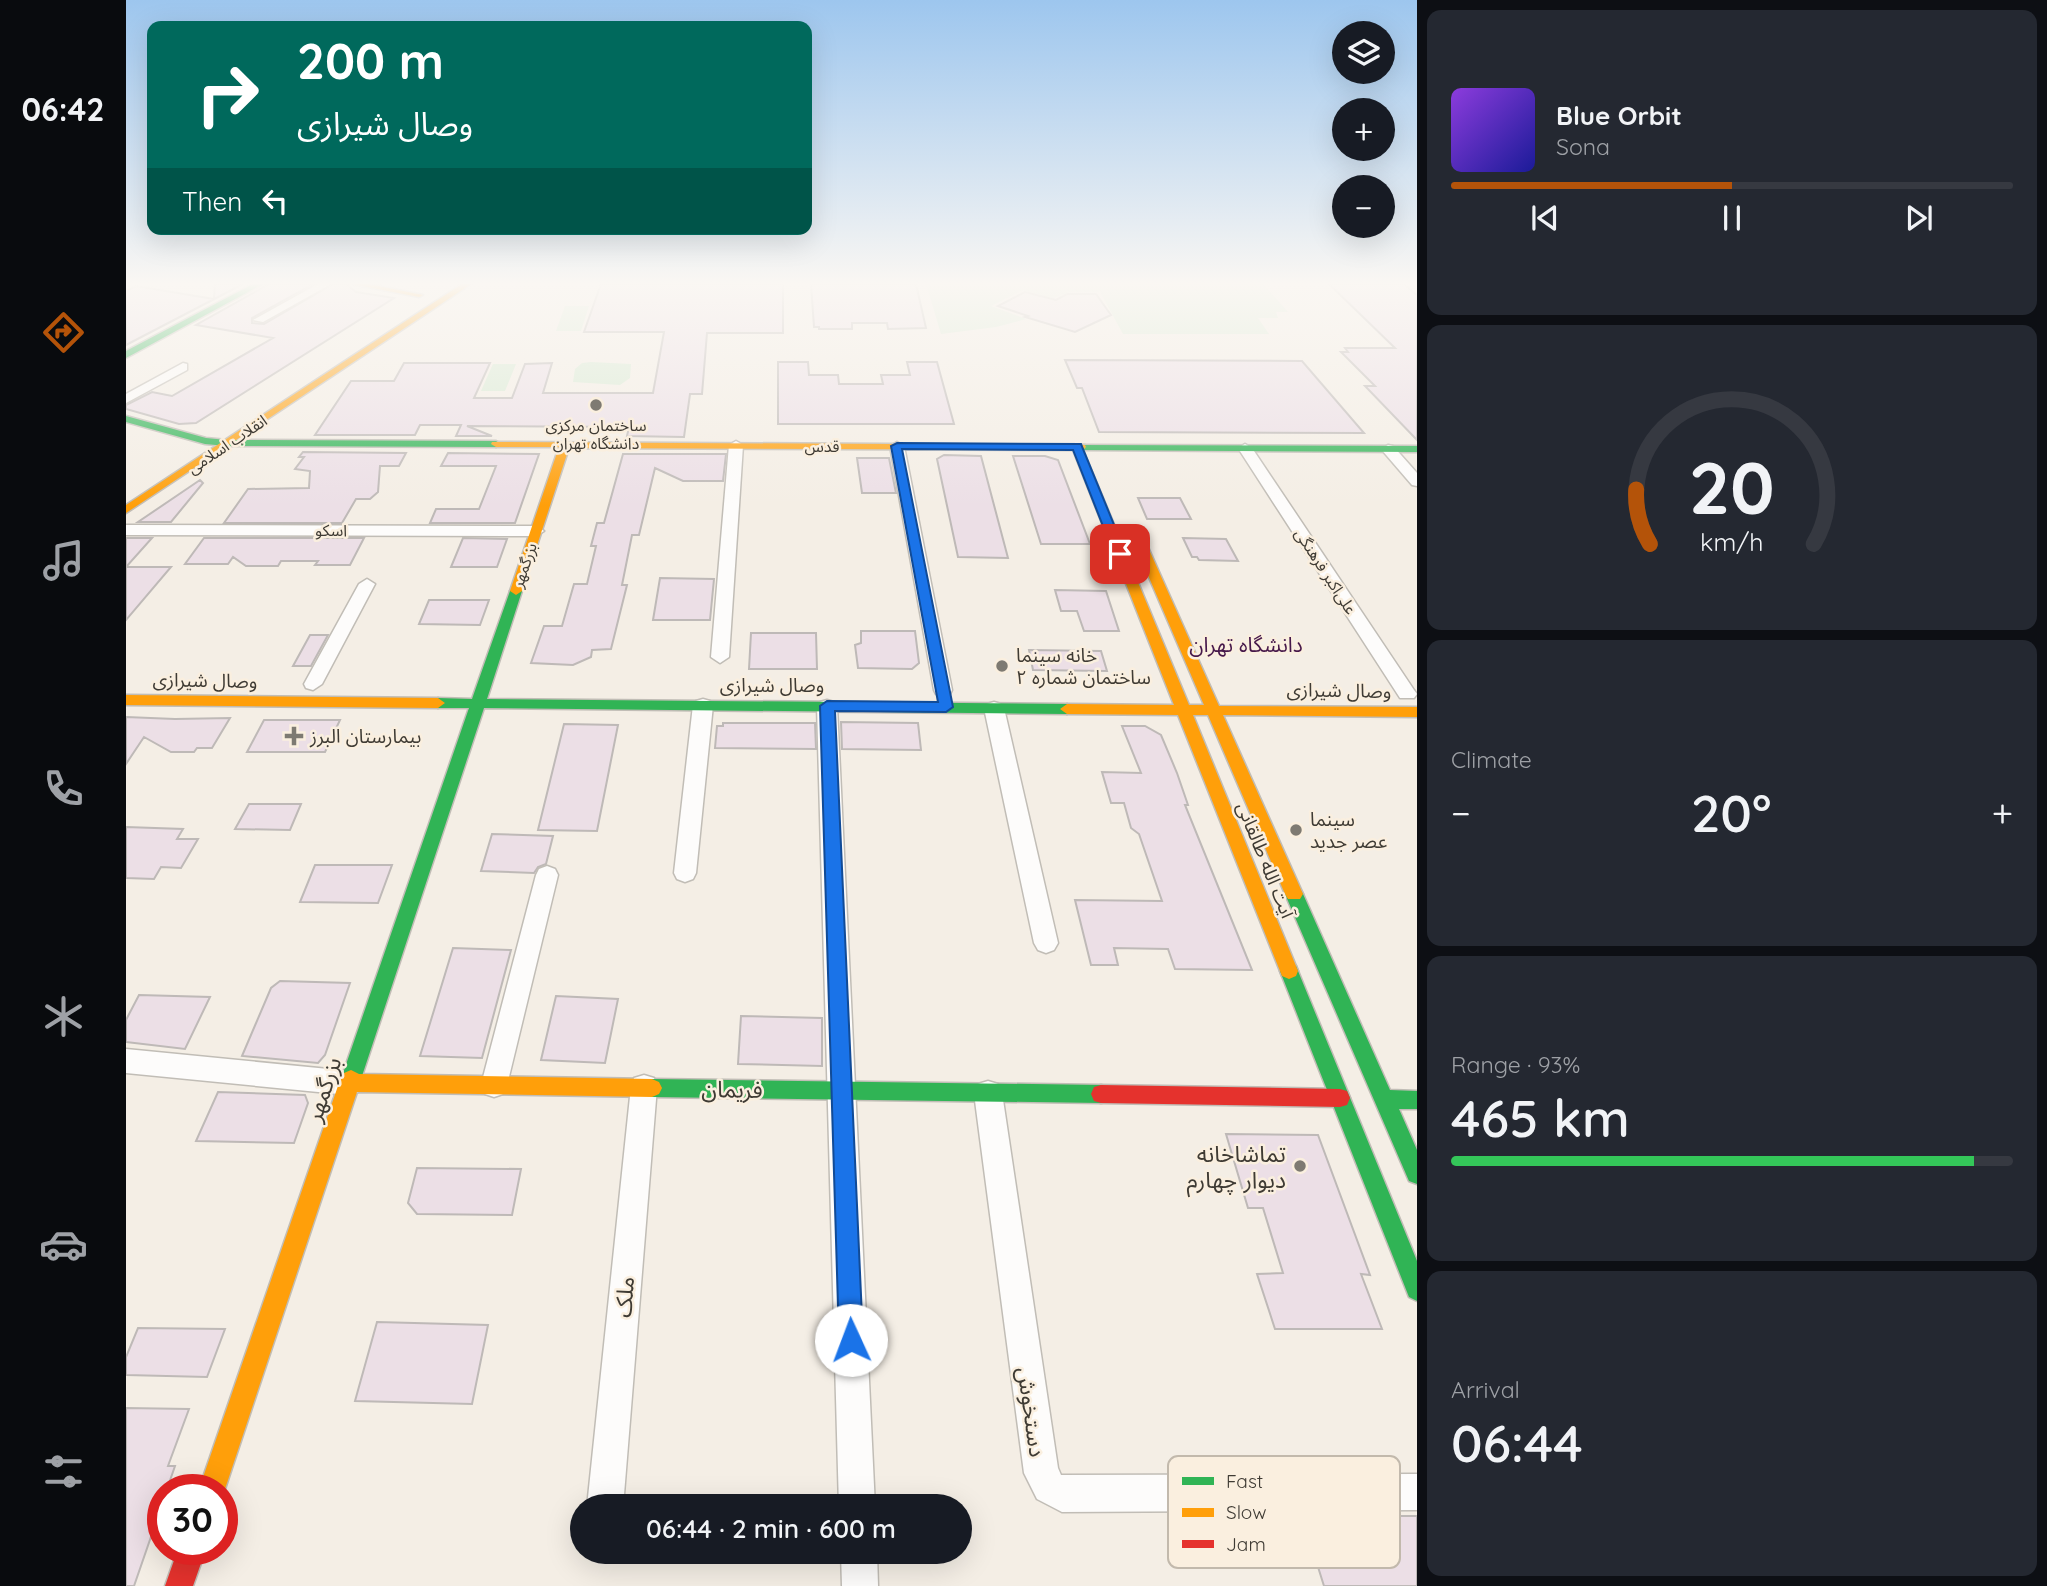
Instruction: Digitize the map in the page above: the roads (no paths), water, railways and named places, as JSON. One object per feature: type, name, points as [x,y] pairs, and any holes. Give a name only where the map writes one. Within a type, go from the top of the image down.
[{"type":"main road","name":"انقلاب اسلامی","points":[[126,510],[355,358]]},
{"type":"main road","name":"قدس","points":[[126,419],[197,439],[227,443],[1417,449]]},
{"type":"main road","name":"انقلاب اسلامی","points":[[180,450],[216,426]]},
{"type":"main road","name":"بزرگمهر","points":[[217,1474],[477,703],[477,685],[536,531],[565,444]]},
{"type":"main road","name":"آیت الله طالقانی","points":[[1077,447],[1417,1289]]},
{"type":"main road","points":[[1098,447],[1106,467]]},
{"type":"main road","name":"آیت الله طالقانی","points":[[1133,529],[1417,1174]]},
{"type":"main road","points":[[477,685],[503,685]]},
{"type":"main road","points":[[943,690],[946,707]]},
{"type":"main road","points":[[1154,692],[1227,692]]},
{"type":"main road","points":[[1405,694],[1417,711]]},
{"type":"main road","name":"وصال شیرازی","points":[[126,700],[1417,711]]},
{"type":"main road","name":"فریمان","points":[[349,1083],[1417,1100]]},
{"type":"main road","points":[[179,1586],[186,1565]]},
{"type":"street","points":[[126,399],[183,367]]},
{"type":"street","points":[[720,657],[736,445]]},
{"type":"street","points":[[897,446],[943,690]]},
{"type":"street","name":"علی‌اکبر فرهنگی","points":[[1245,448],[1405,694]]},
{"type":"street","points":[[1388,449],[1417,482]]},
{"type":"street","name":"اسکو","points":[[126,530],[536,531]]},
{"type":"street","points":[[313,684],[367,584]]},
{"type":"street","points":[[685,873],[703,705]]},
{"type":"street","points":[[827,706],[858,1494]]},
{"type":"street","points":[[994,708],[1046,943]]},
{"type":"street","points":[[494,1085],[547,875]]},
{"type":"street","name":"فریمان","points":[[126,1061],[349,1083]]},
{"type":"street","name":"ملک","points":[[606,1494],[644,1087]]},
{"type":"street","name":"دستخوش","points":[[988,1093],[1041,1473],[1049,1487],[1062,1494],[1168,1493]]},
{"type":"street","points":[[859,1564],[860,1586]]},
{"type":"place","name":"ساختمان مرکزی دانشگاه تهران","points":[[596,405]]},
{"type":"place","name":"خانه سینما ساختمان شماره ۲","points":[[1002,666]]},
{"type":"place","name":"بیمارستان البرز","points":[[294,736]]},
{"type":"place","name":"سینما عصر جدید","points":[[1296,830]]},
{"type":"place","name":"تماشاخانه دیوار چهارم","points":[[1300,1166]]},
{"type":"district","name":"دانشگاه تهران","points":[[1246,644]]}]
